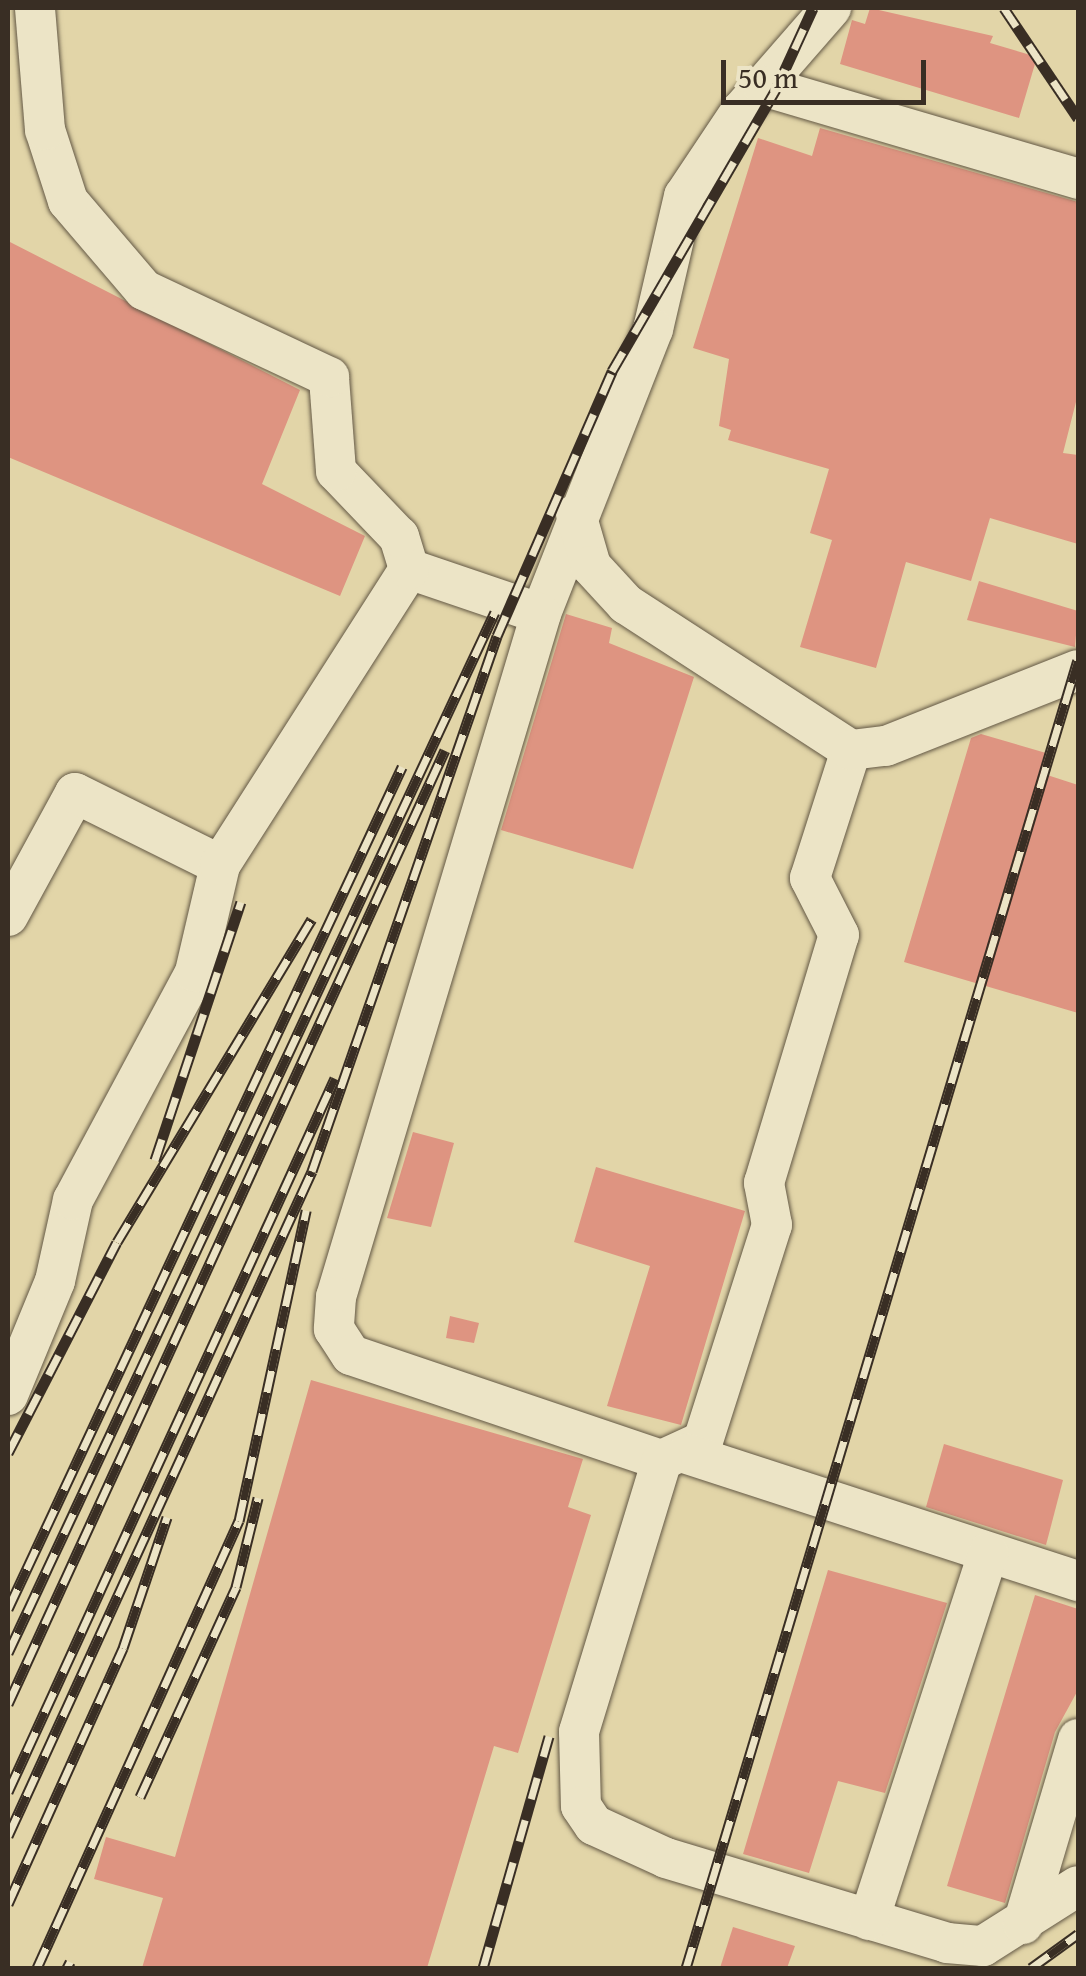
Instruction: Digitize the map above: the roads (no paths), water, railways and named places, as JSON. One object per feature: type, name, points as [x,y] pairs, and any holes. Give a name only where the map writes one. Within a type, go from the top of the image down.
[{"type":"lane","points":[[36,8],[46,130],[68,202],[144,290],[329,377],[336,470],[399,537],[409,568]]},
{"type":"lane","points":[[832,8],[763,86],[684,196],[653,329],[576,514],[541,614],[336,1297],[334,1329],[376,1368],[1078,1581]]},
{"type":"lane","points":[[763,86],[1078,179]]},
{"type":"lane","points":[[576,514],[591,566],[626,604],[851,750],[886,746],[1078,670]]},
{"type":"lane","points":[[409,568],[541,614]]},
{"type":"lane","points":[[8,1395],[55,1282],[73,1200],[195,972],[220,865],[409,568]]},
{"type":"lane","points":[[851,750],[810,878],[839,935],[764,1183],[772,1225],[713,1420],[675,1457],[578,1732],[581,1806],[627,1844],[869,1920],[982,1946],[1024,1924],[1078,1886]]},
{"type":"lane","points":[[8,916],[75,793],[220,865]]},
{"type":"lane","points":[[869,1920],[988,1553]]},
{"type":"lane","points":[[1024,1924],[1078,1739]]},
{"type":"railway","points":[[8,1836],[312,1171],[497,636],[612,371],[776,89],[813,8]]},
{"type":"railway","points":[[1004,8],[1078,118]]},
{"type":"railway","points":[[8,1653],[495,612]]},
{"type":"railway","points":[[686,1968],[1078,660]]},
{"type":"railway","points":[[8,1704],[445,750]]},
{"type":"railway","points":[[8,1609],[402,767]]},
{"type":"railway","points":[[155,1160],[241,902]]},
{"type":"railway","points":[[8,1453],[117,1242],[312,919]]},
{"type":"railway","points":[[8,1792],[335,1078]]},
{"type":"railway","points":[[37,1968],[239,1521],[306,1210]]},
{"type":"railway","points":[[140,1797],[236,1587],[258,1498]]},
{"type":"railway","points":[[8,1904],[123,1648],[167,1517]]},
{"type":"railway","points":[[483,1968],[549,1736]]},
{"type":"railway","points":[[1031,1968],[1078,1934]]},
{"type":"railway","points":[[67,1968],[70,1962]]}]
